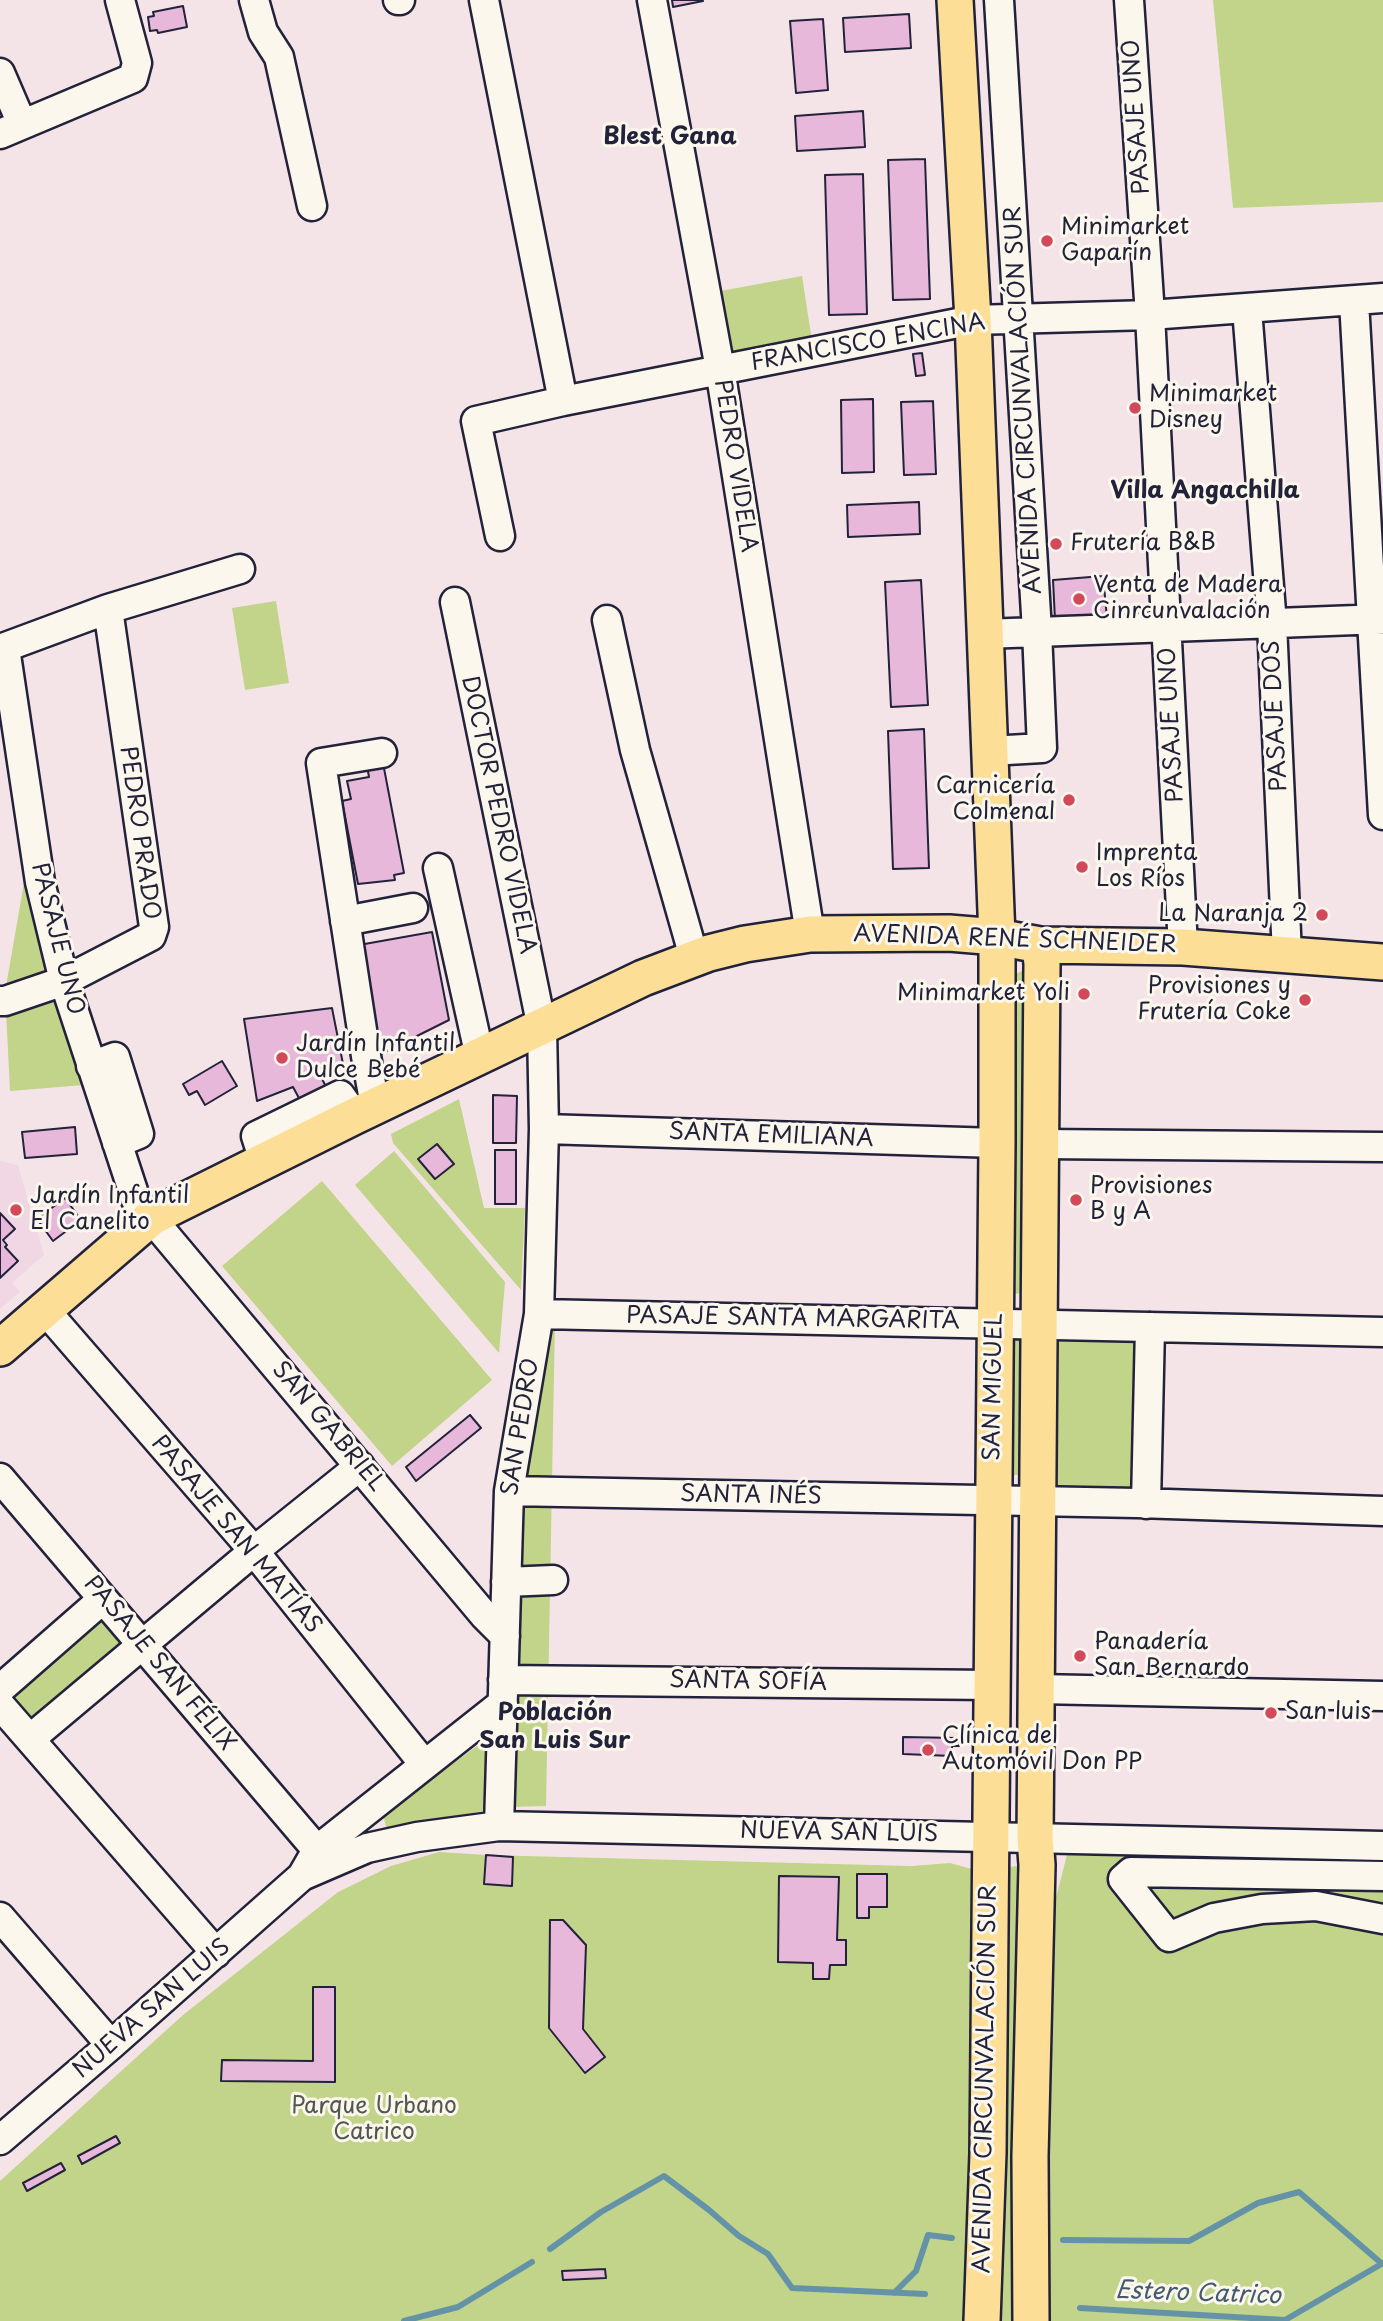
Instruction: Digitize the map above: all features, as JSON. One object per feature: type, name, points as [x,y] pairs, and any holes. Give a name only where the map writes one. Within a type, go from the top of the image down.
[{"type":"main road","name":"AVENIDA CIRCUNVALACIÓN SUR","points":[[955,0],[973,320],[996,937]]},
{"type":"main road","name":"AVENIDA RENÉ SCHNEIDER","points":[[0,1348],[152,1217],[365,1111],[643,978],[694,957],[745,944],[810,934],[949,933],[996,937],[1040,945],[1183,947],[1383,962]]},
{"type":"main road","name":"SAN MIGUEL","points":[[991,1836],[998,1143],[996,937]]},
{"type":"main road","name":"SAN MIGUEL","points":[[1035,1838],[1040,1325],[1040,945]]},
{"type":"main road","name":"AVENIDA CIRCUNVALACIÓN SUR","points":[[982,2321],[988,2153],[991,1836]]},
{"type":"main road","name":"AVENIDA CIRCUNVALACIÓN SUR","points":[[1031,2321],[1030,2156],[1037,1865],[1035,1838]]},
{"type":"main road","points":[[988,2153],[1030,2156]]},
{"type":"street","points":[[0,73],[11,129],[133,78],[137,63],[120,0]]},
{"type":"street","points":[[254,0],[263,32],[279,57],[312,206]]},
{"type":"street","points":[[484,0],[563,401]]},
{"type":"street","name":"PEDRO VIDELA","points":[[652,0],[720,369],[810,934]]},
{"type":"street","name":"AVENIDA CIRCUNVALACIÓN SUR","points":[[990,751],[1042,748],[999,0]]},
{"type":"street","name":"PASAJE UNO","points":[[1129,0],[1150,315],[1183,947]]},
{"type":"street","name":"FRANCISCO ENCINA","points":[[500,536],[476,421],[720,369],[973,320],[1150,315],[1383,298]]},
{"type":"street","points":[[1354,301],[1378,619],[1383,815]]},
{"type":"street","name":"PASAJE DOS","points":[[1247,309],[1272,624],[1287,955]]},
{"type":"street","points":[[2,648],[108,609],[240,569]]},
{"type":"street","name":"DOCTOR PEDRO VIDELA","points":[[455,602],[542,1028]]},
{"type":"street","name":"PEDRO PRADO","points":[[0,1001],[64,981],[150,936],[154,927],[108,609]]},
{"type":"street","points":[[984,634],[1378,619]]},
{"type":"street","points":[[607,620],[635,750],[694,957]]},
{"type":"street","name":"PASAJE UNO","points":[[2,648],[40,882],[64,981],[136,1200],[152,1217]]},
{"type":"street","points":[[365,1111],[345,921],[321,763],[382,753]]},
{"type":"street","points":[[438,868],[480,1057]]},
{"type":"street","points":[[345,921],[413,908]]},
{"type":"street","name":"SAN PEDRO","points":[[499,1826],[509,1491],[539,1314],[544,1129],[542,1028]]},
{"type":"street","name":"SANTA EMILIANA","points":[[544,1129],[998,1143]]},
{"type":"street","points":[[1041,1144],[1383,1147]]},
{"type":"street","name":"SAN GABRIEL","points":[[152,1217],[484,1615],[505,1636]]},
{"type":"street","name":"PASAJE SAN MATÍAS","points":[[44,1309],[254,1551],[424,1764]]},
{"type":"street","name":"PASAJE SANTA MARGARITA","points":[[539,1314],[1383,1332]]},
{"type":"street","points":[[1146,1504],[1150,1327]]},
{"type":"street","points":[[30,1740],[359,1466]]},
{"type":"street","name":"PASAJE SAN FÉLIX","points":[[0,1478],[317,1850]]},
{"type":"street","name":"SANTA INÉS","points":[[509,1491],[1383,1511]]},
{"type":"street","points":[[506,1582],[553,1580]]},
{"type":"street","points":[[0,1689],[103,1598]]},
{"type":"street","name":"SANTA SOFÍA","points":[[503,1692],[992,1685]]},
{"type":"street","points":[[1037,1689],[1383,1696]]},
{"type":"street","name":"NUEVA SAN LUIS","points":[[302,1876],[317,1850],[424,1764],[503,1692]]},
{"type":"street","points":[[0,1705],[216,1952]]},
{"type":"street","name":"NUEVA SAN LUIS","points":[[0,2140],[302,1876],[367,1848],[417,1837],[499,1826],[1383,1846]]},
{"type":"street","points":[[1383,1876],[1131,1872],[1123,1879],[1169,1937],[1214,1918],[1262,1909],[1316,1906],[1383,1919]]},
{"type":"street","points":[[0,1917],[111,2045]]},
{"type":"shaded area","name":"Jardín Infantil El Canelito","points":[[0,1161],[18,1165],[44,1255],[12,1283],[20,1292],[0,1309]]},
{"type":"green space","points":[[1213,0],[1383,0],[1383,202],[1233,208]]},
{"type":"green space","points":[[802,276],[812,341],[732,356],[725,347],[715,292]]},
{"type":"green space","points":[[276,601],[289,683],[245,690],[232,608]]},
{"type":"green space","points":[[26,871],[84,1085],[10,1091],[5,992]]},
{"type":"green space","points":[[1022,971],[1028,976],[1029,1292],[1015,1294],[1009,977]]},
{"type":"green space","points":[[459,1099],[484,1208],[525,1208],[521,1290],[393,1143],[391,1134]]},
{"type":"green space","points":[[394,1151],[505,1282],[499,1353],[355,1185]]},
{"type":"green space","points":[[322,1181],[492,1380],[392,1466],[222,1266]]},
{"type":"green space","points":[[548,1320],[555,1320],[546,1806],[509,1807],[520,1463]]},
{"type":"green space","points":[[1056,1332],[1143,1332],[1137,1499],[1052,1499]]},
{"type":"green space","points":[[1026,1334],[1023,1475],[1006,1475],[1009,1335]]},
{"type":"green space","points":[[90,1620],[103,1620],[122,1644],[37,1725],[8,1691]]},
{"type":"green space","points":[[481,1743],[487,1746],[488,1810],[387,1830],[383,1815]]},
{"type":"green space","name":"Parque Urbano Catrico","points":[[439,1852],[912,1866],[950,1863],[979,1871],[1004,1872],[1009,1867],[1017,1866],[1021,1872],[1018,2023],[1052,2019],[1054,1905],[1067,1855],[1383,1865],[1383,2321],[0,2321],[0,2181],[183,2015],[338,1892],[391,1866]]},
{"type":"building","points":[[672,0],[702,0],[703,1],[673,7]]},
{"type":"building","points":[[183,6],[187,27],[158,33],[157,30],[150,31],[148,17],[154,16],[153,12]]},
{"type":"building","points":[[909,14],[911,48],[845,52],[843,18]]},
{"type":"building","points":[[823,19],[828,90],[796,93],[790,21]]},
{"type":"building","points":[[863,111],[865,147],[797,151],[795,116]]},
{"type":"building","points":[[925,159],[930,299],[893,300],[888,160]]},
{"type":"building","points":[[863,174],[867,314],[829,315],[825,175]]},
{"type":"building","points":[[922,353],[925,375],[916,376],[913,354]]},
{"type":"building","points":[[873,399],[874,472],[842,473],[841,400]]},
{"type":"building","points":[[933,401],[936,474],[904,475],[901,402]]},
{"type":"building","points":[[919,502],[920,534],[848,537],[847,505]]},
{"type":"building","name":"Venta de Madera Cinrcunvalación","points":[[1103,576],[1107,618],[1055,620],[1053,580]]},
{"type":"building","points":[[921,580],[928,705],[891,707],[885,582]]},
{"type":"building","points":[[924,729],[929,868],[893,869],[888,731]]},
{"type":"building","points":[[383,763],[404,873],[394,875],[395,880],[358,884],[342,801],[351,799],[347,781],[369,777],[367,766]]},
{"type":"building","points":[[432,932],[449,1020],[379,1055],[359,945]]},
{"type":"building","points":[[332,1008],[343,1064],[317,1068],[326,1087],[300,1100],[293,1087],[257,1101],[244,1019]]},
{"type":"building","points":[[222,1061],[237,1086],[205,1105],[197,1091],[189,1095],[183,1084]]},
{"type":"building","points":[[493,1095],[517,1096],[516,1143],[493,1143]]},
{"type":"building","points":[[75,1127],[77,1154],[25,1158],[22,1132]]},
{"type":"building","points":[[437,1144],[454,1164],[435,1179],[418,1159]]},
{"type":"building","points":[[495,1150],[516,1150],[516,1204],[495,1204]]},
{"type":"building","points":[[65,1198],[81,1220],[53,1241],[37,1219]]},
{"type":"building","points":[[0,1213],[15,1229],[3,1240],[7,1245],[5,1247],[18,1261],[0,1278]]},
{"type":"building","points":[[470,1415],[481,1428],[416,1481],[406,1467]]},
{"type":"building","name":"Clínica del Automóvil Don PP","points":[[903,1737],[959,1738],[959,1746],[952,1746],[952,1756],[903,1754]]},
{"type":"building","points":[[486,1855],[513,1857],[512,1886],[484,1884]]},
{"type":"building","points":[[857,1874],[887,1874],[887,1907],[869,1907],[869,1918],[857,1918]]},
{"type":"building","points":[[779,1876],[839,1877],[837,1940],[846,1940],[846,1965],[830,1965],[829,1979],[813,1979],[813,1963],[778,1962]]},
{"type":"building","points":[[550,1920],[563,1920],[586,1945],[583,2029],[605,2057],[585,2073],[549,2028]]},
{"type":"building","points":[[313,1987],[335,1987],[335,2082],[221,2081],[222,2060],[313,2061]]},
{"type":"building","points":[[116,2136],[120,2143],[82,2164],[78,2156]]},
{"type":"building","points":[[61,2163],[65,2170],[27,2191],[23,2183]]},
{"type":"building","points":[[605,2269],[606,2278],[563,2280],[562,2271]]},
{"type":"waterway","name":"Estero Catrico","points":[[550,2249],[601,2212],[664,2176],[739,2236],[768,2254],[792,2288],[925,2294]]},
{"type":"waterway","points":[[1063,2240],[1189,2241],[1258,2203],[1299,2192],[1381,2263]]},
{"type":"waterway","points":[[894,2293],[916,2271],[928,2235],[952,2238]]},
{"type":"waterway","name":"Estero Catrico","points":[[404,2321],[458,2307],[532,2262]]},
{"type":"waterway","name":"Estero Catrico","points":[[1080,2308],[1285,2320],[1383,2263]]},
{"type":"place","name":"Minimarket Gaparín","points":[[1047,241]]},
{"type":"place","name":"Minimarket Disney","points":[[1135,408]]},
{"type":"place","name":"Frutería B&B","points":[[1056,544]]},
{"type":"place","name":"Venta de Madera Cinrcunvalación","points":[[1079,599]]},
{"type":"place","name":"Carnicería Colmenal","points":[[1069,800]]},
{"type":"place","name":"Imprenta Los Ríos","points":[[1082,867]]},
{"type":"place","name":"La Naranja 2","points":[[1322,915]]},
{"type":"place","name":"Minimarket Yoli","points":[[1084,994]]},
{"type":"place","name":"Provisiones y Frutería Coke","points":[[1305,1000]]},
{"type":"place","name":"Jardín Infantil Dulce Bebé","points":[[282,1058]]},
{"type":"place","name":"Provisiones B y A","points":[[1076,1200]]},
{"type":"place","name":"Jardín Infantil El Canelito","points":[[16,1210]]},
{"type":"place","name":"Panadería San Bernardo","points":[[1080,1656]]},
{"type":"place","name":"San luis","points":[[1271,1713]]},
{"type":"place","name":"Clínica del Automóvil Don PP","points":[[928,1750]]},
{"type":"district","name":"Blest Gana","points":[[670,137]]},
{"type":"district","name":"Villa Angachilla","points":[[1205,491]]},
{"type":"district","name":"Población San Luis Sur","points":[[555,1727]]}]
